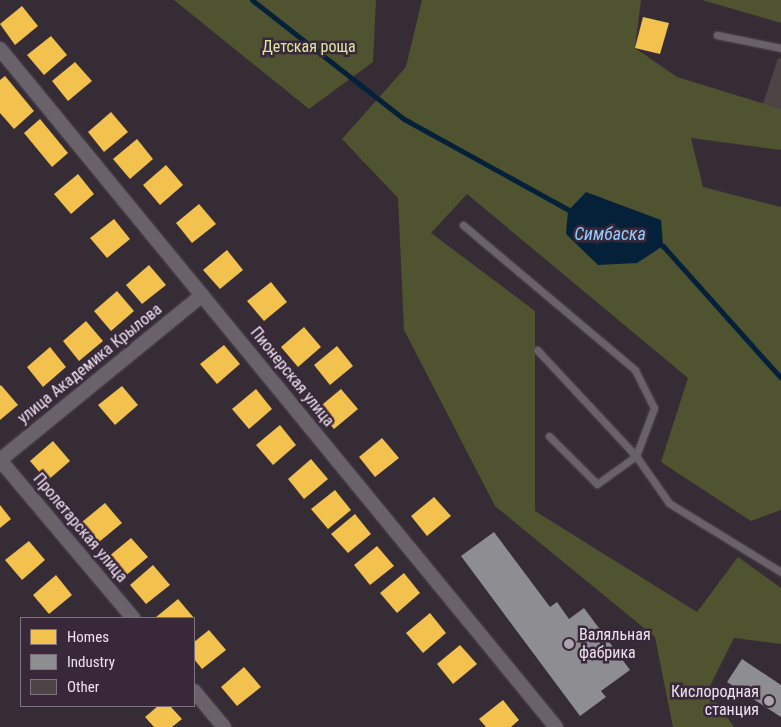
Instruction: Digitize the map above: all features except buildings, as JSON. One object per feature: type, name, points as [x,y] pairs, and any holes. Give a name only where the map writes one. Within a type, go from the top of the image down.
[{"type":"street","name":"Пионерская улица","points":[[0,50],[556,727]]},
{"type":"street","name":"улица Академика Крылова","points":[[0,460],[202,295]]},
{"type":"street","name":"Пролетарская улица","points":[[0,460],[132,617]]},
{"type":"street","points":[[195,692],[224,727]]},
{"type":"lane","points":[[717,35],[781,48]]},
{"type":"lane","points":[[463,225],[635,370],[654,408],[636,456],[597,484],[550,436]]},
{"type":"lane","points":[[537,350],[636,456],[668,503],[781,572]]},
{"type":"green space","name":"Детская роща","points":[[174,0],[376,0],[373,62],[309,109]]},
{"type":"green space","points":[[422,0],[641,0],[635,48],[677,77],[781,109],[781,150],[691,138],[703,187],[781,207],[781,510],[751,521],[661,462],[688,378],[467,194],[431,233],[535,311],[535,511],[697,612],[738,557],[781,588],[781,644],[734,638],[708,690],[734,727],[673,727],[655,637],[495,506],[404,330],[398,198],[342,139],[406,67]]},
{"type":"green space","points":[[702,0],[781,0],[781,23]]},
{"type":"water","name":"Симбаска","points":[[586,192],[661,220],[663,246],[637,263],[598,265],[566,234],[568,211]]},
{"type":"waterway","points":[[252,0],[404,119],[574,213]]},
{"type":"waterway","points":[[657,243],[663,246],[781,378]]},
{"type":"place","name":"Валяльная фабрика","points":[[569,644]]},
{"type":"place","name":"Кислородная станция","points":[[769,701]]}]
